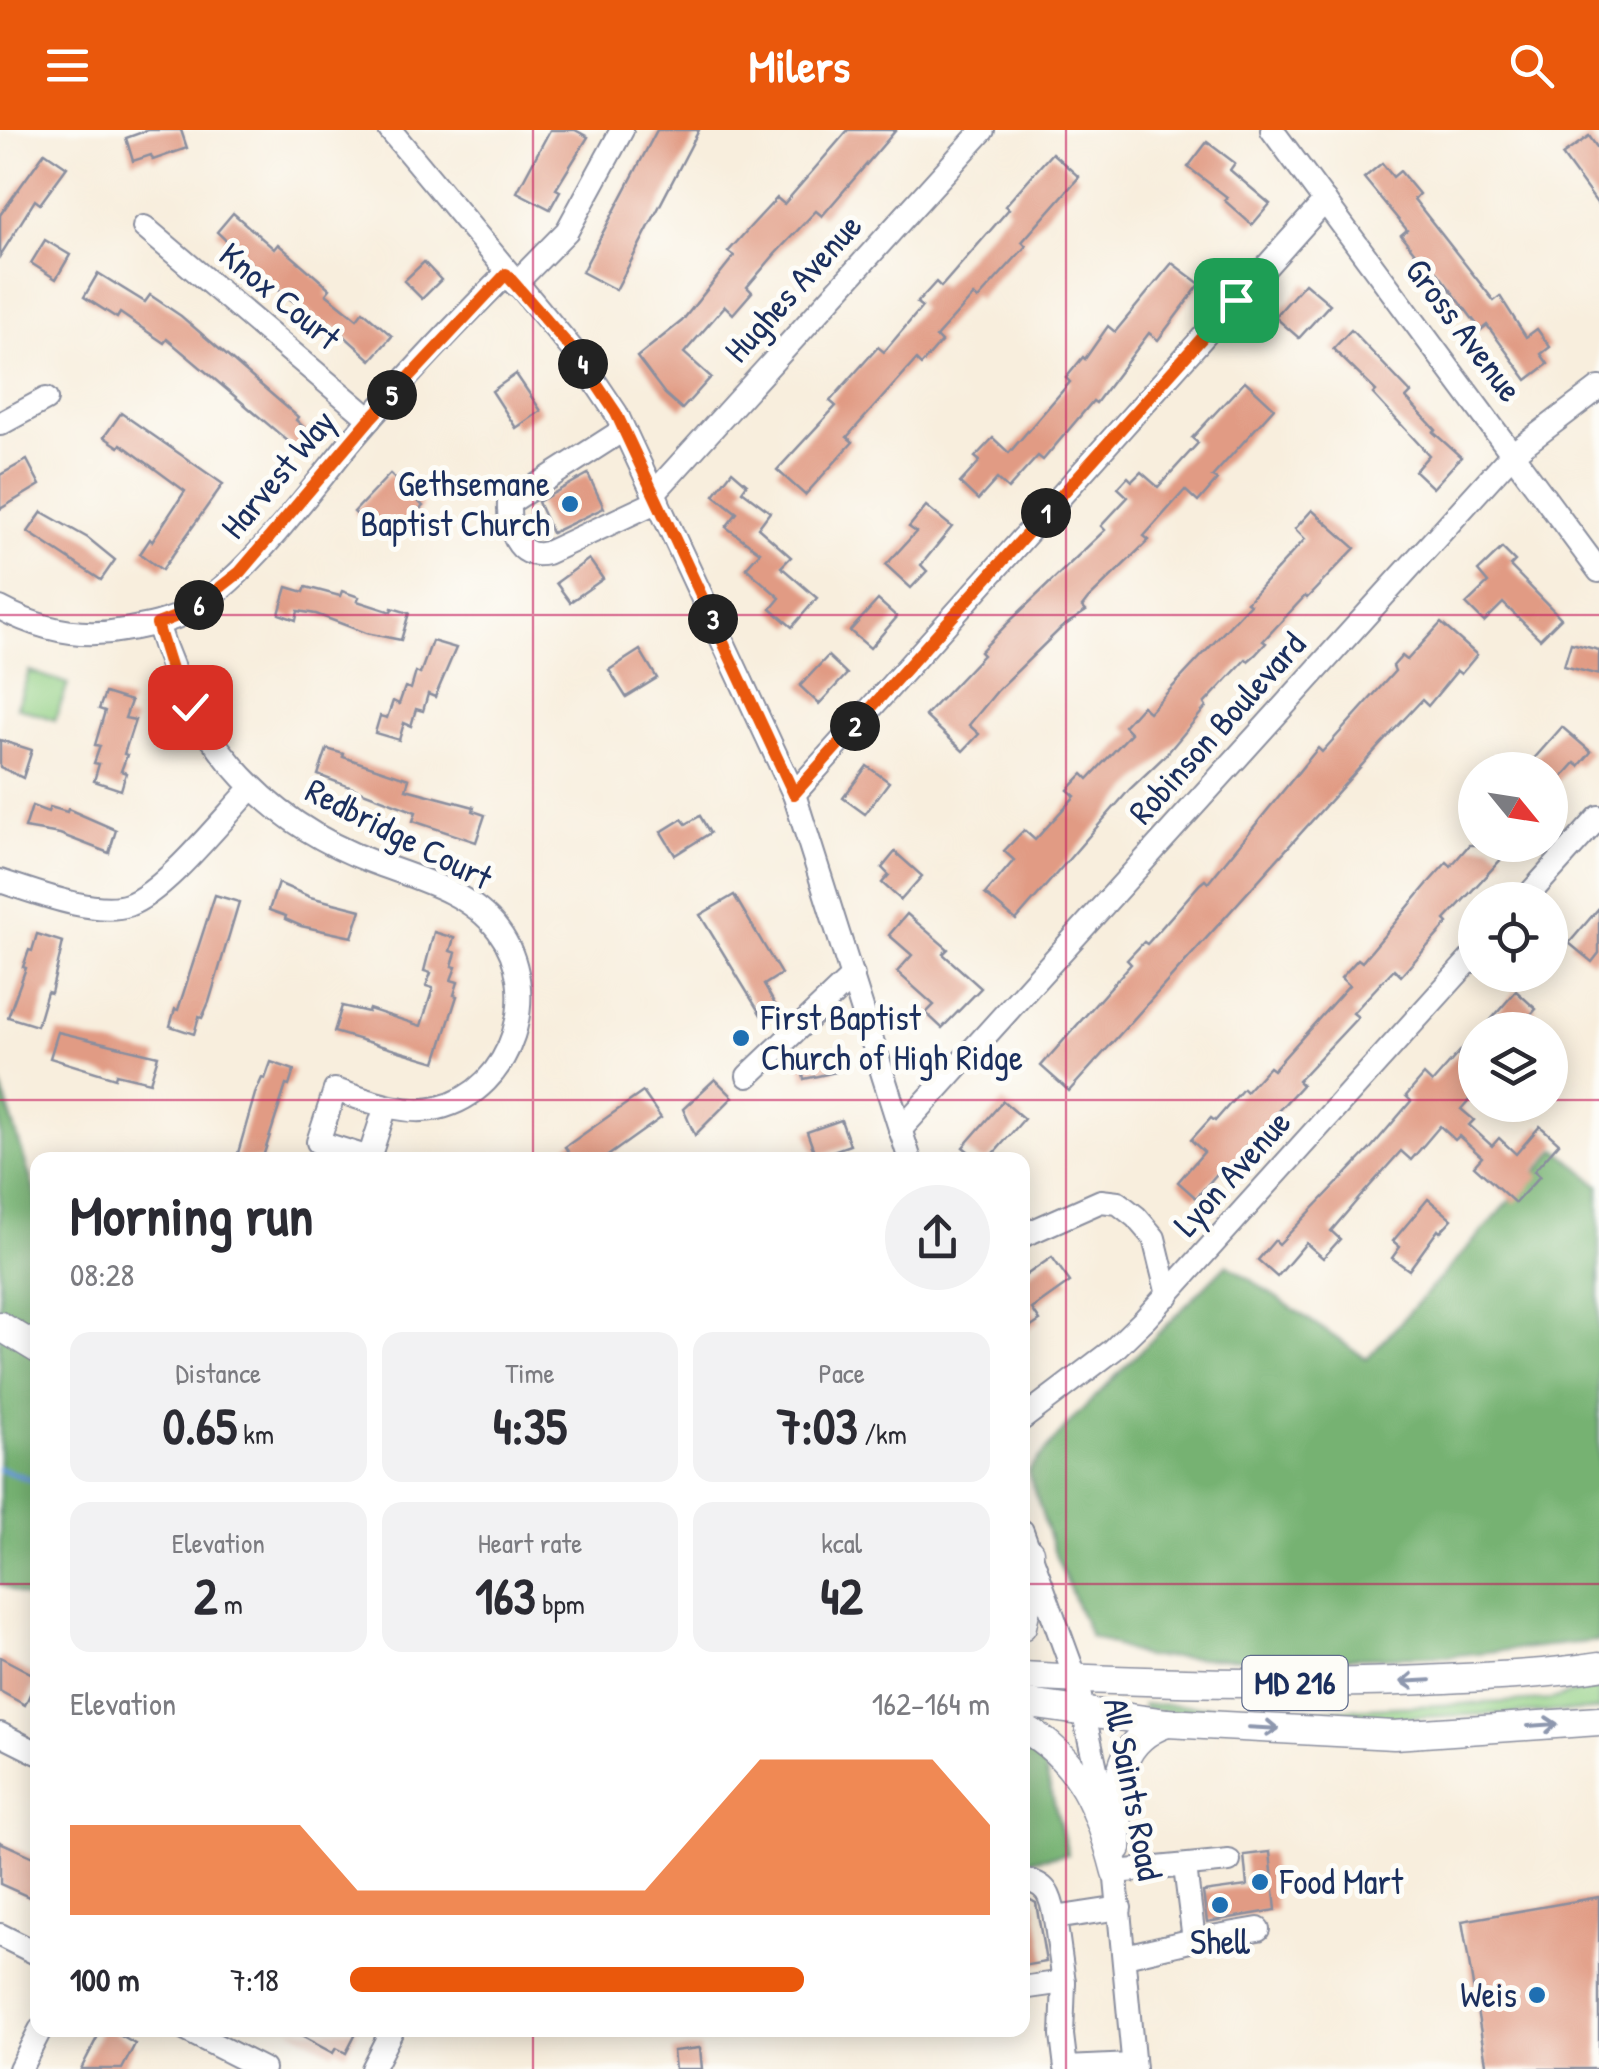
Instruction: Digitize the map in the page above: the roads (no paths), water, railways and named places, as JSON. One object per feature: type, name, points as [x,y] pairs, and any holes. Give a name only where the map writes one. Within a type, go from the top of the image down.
[{"type":"main road","points":[[0,1326],[30,1343]]},
{"type":"main road","name":"MD 216","points":[[1030,1676],[1362,1683],[1548,1674],[1599,1666]]},
{"type":"main road","name":"MD 216","points":[[1030,1705],[1167,1722],[1394,1735],[1599,1721]]},
{"type":"main road","points":[[1116,1872],[1124,1758],[1145,1730],[1167,1722]]},
{"type":"main road","points":[[1030,1732],[1052,1746],[1074,1768],[1102,1821],[1116,1872]]},
{"type":"street","points":[[390,130],[577,355],[624,430],[794,794],[907,1152]]},
{"type":"street","name":"Harvest Way","points":[[0,608],[26,622],[81,634],[157,624],[190,611],[240,572],[370,419],[511,279],[552,251],[622,130]]},
{"type":"street","name":"Hughes Avenue","points":[[656,497],[983,130]]},
{"type":"street","name":"Gross Avenue","points":[[1272,130],[1599,571]]},
{"type":"street","points":[[794,794],[1325,201]]},
{"type":"street","name":"Knox Court","points":[[144,227],[370,419]]},
{"type":"street","name":"Robinson Boulevard","points":[[900,1130],[1512,454],[1599,388]]},
{"type":"street","points":[[0,424],[46,399]]},
{"type":"street","points":[[624,430],[510,503],[518,543],[523,552],[534,557],[547,553],[656,497]]},
{"type":"street","name":"Redbridge Court","points":[[157,624],[172,672],[190,707],[215,745],[252,788],[280,813],[320,838],[472,904],[497,928],[511,952],[519,983],[519,1012],[512,1044],[493,1072],[478,1088],[439,1108],[386,1106]]},
{"type":"street","points":[[0,881],[79,902],[128,905],[154,889],[252,788]]},
{"type":"street","points":[[1540,882],[1599,816]]},
{"type":"street","name":"Lyon Avenue","points":[[1030,1414],[1112,1350],[1168,1295],[1458,973]]},
{"type":"street","points":[[748,1076],[852,976]]},
{"type":"street","points":[[1030,1232],[1101,1201],[1118,1204],[1154,1238],[1168,1295]]},
{"type":"street","name":"All Saints Road","points":[[1030,1552],[1076,1678],[1103,1791],[1120,1908],[1133,2067]]},
{"type":"street","points":[[0,1734],[30,1749]]},
{"type":"street","points":[[1116,1872],[1230,1861]]},
{"type":"street","points":[[1185,1867],[1194,1940]]},
{"type":"street","points":[[1030,1881],[1044,1887],[1051,1896],[1064,1982],[1062,2035],[1066,2068],[1133,2067]]},
{"type":"street","points":[[1055,1918],[1120,1908]]},
{"type":"street","points":[[1124,1956],[1258,1929]]},
{"type":"street","points":[[0,1935],[30,1950]]},
{"type":"street","points":[[1030,1987],[1064,1982]]},
{"type":"street","points":[[20,2069],[36,2037]]},
{"type":"street","points":[[200,2037],[263,2069]]},
{"type":"street","points":[[372,2069],[388,2037]]},
{"type":"waterway","points":[[0,1469],[30,1479]]},
{"type":"place","name":"Gethsemane Baptist Church","points":[[570,504]]},
{"type":"place","name":"First Baptist Church of High Ridge","points":[[741,1038]]},
{"type":"place","name":"Food Mart","points":[[1260,1882]]},
{"type":"place","name":"Shell","points":[[1220,1905]]},
{"type":"place","name":"Weis","points":[[1537,1995]]}]
